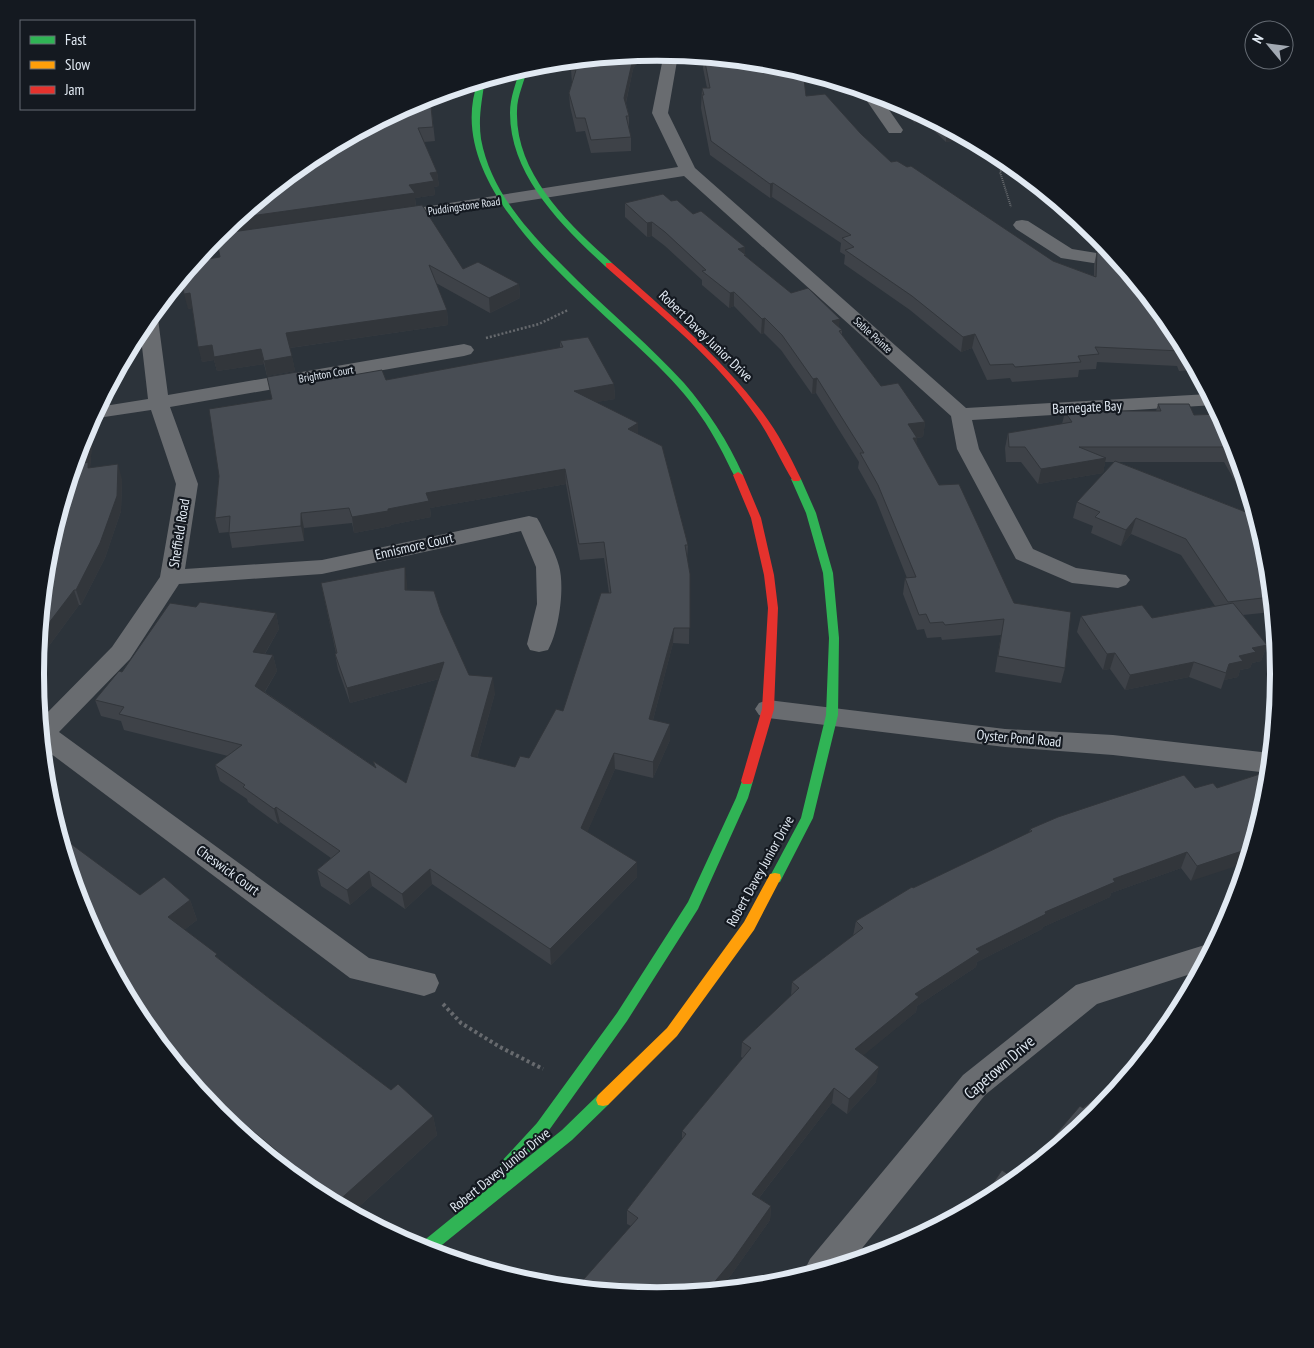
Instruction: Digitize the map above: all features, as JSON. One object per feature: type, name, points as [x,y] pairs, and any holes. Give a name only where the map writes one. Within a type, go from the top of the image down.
[{"type":"main road","name":"Robert Davey Junior Drive","points":[[431,1244],[568,1135],[672,1032],[749,926],[807,818],[832,715],[834,638],[828,573],[811,513],[784,450],[752,402],[715,361],[590,248],[563,220],[542,194],[528,169],[517,142],[514,112],[521,77]]},
{"type":"main road","name":"Robert Davey Junior Drive","points":[[446,1233],[542,1128],[622,1017],[693,905],[741,802],[768,708],[773,608],[769,575],[756,518],[734,466],[705,413],[671,374],[522,230],[501,201],[487,174],[479,150],[474,113],[480,87]]},
{"type":"street","name":"Sable Pointe","points":[[670,61],[660,114],[688,170],[961,414]]},
{"type":"street","points":[[875,101],[895,130]]},
{"type":"street","name":"Puddingstone Road","points":[[376,219],[501,201],[688,170]]},
{"type":"street","points":[[1022,225],[1067,254],[1109,261]]},
{"type":"street","points":[[221,242],[264,235]]},
{"type":"street","name":"Sheffield Road","points":[[47,729],[121,654],[172,577],[187,484],[159,404],[149,330]]},
{"type":"street","name":"Brighton Court","points":[[102,413],[464,350]]},
{"type":"street","name":"Barnegate Bay","points":[[961,414],[1206,400]]},
{"type":"street","points":[[961,414],[968,449],[1024,554],[1072,575],[1118,580]]},
{"type":"street","name":"Ennismore Court","points":[[172,577],[322,567],[475,532],[529,523],[548,567],[548,604],[539,644]]},
{"type":"street","name":"Oyster Pond Road","points":[[768,708],[1005,738],[1113,745],[1264,762]]},
{"type":"street","name":"Cheswick Court","points":[[47,738],[361,969],[424,983]]},
{"type":"street","name":"Capetown Drive","points":[[829,1262],[974,1085],[1087,994],[1200,959]]},
{"type":"path","points":[[1003,168],[1000,172],[1010,206],[1022,225]]},
{"type":"path","points":[[464,350],[483,340],[510,330],[539,323],[564,312],[589,296]]},
{"type":"path","points":[[424,983],[461,1024],[500,1047],[573,1084]]},
{"type":"building","points":[[632,62],[624,98],[629,116],[626,116],[631,137],[591,140],[585,118],[576,118],[569,93],[576,70],[571,70],[573,67],[577,66]]},
{"type":"building","points":[[705,63],[737,66],[804,79],[806,96],[825,94],[861,134],[891,162],[897,161],[907,167],[911,166],[1053,261],[1096,277],[1097,251],[1101,252],[1144,301],[1178,351],[1095,347],[1099,354],[1078,356],[1081,362],[1015,367],[1013,364],[990,365],[975,334],[963,337],[912,296],[845,250],[854,247],[842,238],[851,235],[773,183],[770,184],[711,141],[702,95],[704,95],[702,88],[710,88]]},
{"type":"building","points":[[431,104],[433,127],[418,128],[437,172],[430,173],[434,181],[409,185],[415,193],[250,216],[284,187],[316,164],[386,124]]},
{"type":"building","points":[[663,194],[671,201],[677,200],[693,214],[701,211],[745,247],[738,249],[746,255],[744,255],[791,293],[808,288],[840,319],[832,321],[842,330],[839,331],[881,386],[898,383],[925,422],[908,424],[917,438],[913,438],[939,485],[959,484],[1014,603],[1071,612],[1065,668],[998,656],[1004,619],[945,625],[943,622],[930,623],[926,614],[919,615],[905,578],[916,577],[878,485],[860,453],[864,453],[817,378],[813,379],[782,335],[765,318],[762,319],[734,292],[730,293],[702,271],[706,270],[665,232],[652,222],[647,223],[625,203]]},
{"type":"building","points":[[422,205],[463,269],[478,262],[519,284],[489,298],[429,265],[447,310],[286,333],[292,356],[264,361],[261,349],[214,357],[212,345],[198,347],[190,293],[184,294],[183,286],[206,259],[220,257],[218,246],[232,232]]},
{"type":"building","points":[[588,337],[614,384],[574,391],[638,423],[628,429],[662,446],[688,545],[685,545],[690,574],[690,628],[674,628],[649,719],[670,724],[653,762],[614,753],[581,828],[637,862],[550,949],[430,869],[402,894],[369,871],[347,890],[317,870],[340,851],[276,807],[274,809],[243,787],[245,785],[215,765],[242,745],[119,714],[124,707],[95,700],[119,671],[122,672],[170,603],[196,607],[200,602],[276,613],[253,652],[273,655],[255,686],[376,768],[373,761],[406,783],[444,662],[347,688],[335,654],[337,653],[321,583],[405,567],[405,590],[434,591],[441,613],[469,675],[493,677],[471,756],[515,767],[520,756],[529,758],[556,709],[563,711],[601,593],[611,593],[604,542],[579,544],[565,469],[426,493],[429,501],[388,509],[388,511],[352,517],[349,508],[301,513],[301,526],[229,533],[230,516],[215,518],[219,476],[209,409],[272,399],[267,377],[297,372],[301,384],[382,370],[386,380],[563,347],[560,341]]},
{"type":"building","points":[[1158,404],[1189,404],[1194,415],[1212,414],[1227,447],[1079,447],[1106,458],[1041,469],[1025,447],[1009,447],[1008,433],[1072,422],[1065,412],[1092,408],[1095,411],[1161,411]]},
{"type":"building","points":[[86,449],[85,463],[88,462],[88,468],[118,464],[117,496],[100,543],[76,590],[74,590],[46,627],[56,554],[65,515]]},
{"type":"building","points":[[1115,461],[1248,513],[1265,598],[1228,602],[1186,539],[1136,518],[1126,530],[1095,517],[1100,512],[1077,502]]},
{"type":"building","points":[[1233,603],[1267,645],[1252,648],[1256,652],[1239,656],[1243,661],[1229,664],[1226,673],[1194,662],[1130,675],[1115,653],[1107,654],[1081,616],[1142,605],[1152,618]]},
{"type":"building","points":[[1262,773],[1244,850],[1197,866],[1187,852],[1113,879],[1115,882],[1045,912],[1046,914],[976,949],[980,952],[915,994],[919,997],[855,1049],[879,1067],[849,1099],[834,1088],[752,1194],[771,1206],[732,1261],[712,1284],[657,1287],[581,1282],[638,1218],[627,1210],[686,1134],[682,1131],[751,1048],[742,1042],[799,988],[792,982],[863,928],[856,921],[912,887],[1058,817],[1184,775],[1195,788],[1213,783],[1217,788]]},
{"type":"building","points":[[67,841],[140,895],[164,877],[190,900],[168,917],[217,954],[215,956],[269,998],[391,1090],[398,1084],[433,1116],[340,1199],[284,1161],[283,1160],[285,1158],[216,1100],[170,1047],[147,1015],[126,981],[90,909]]},
{"type":"building","points":[[1114,1082],[1091,1108],[1045,1147],[1080,1106],[1083,1108]]},
{"type":"building","points":[[1002,1170],[1010,1176],[998,1184],[989,1190]]},
{"type":"traffic: fast","points":[[522,76],[513,112],[515,134],[521,156],[532,177],[560,216],[609,265]]},
{"type":"traffic: fast","points":[[479,88],[476,110],[478,140],[484,163],[504,203],[547,255],[681,385],[717,434],[738,475]]},
{"type":"traffic: fast","points":[[775,878],[807,818],[832,715],[834,638],[828,573],[811,513],[796,479]]},
{"type":"traffic: fast","points":[[506,1167],[542,1128],[622,1017],[693,905],[742,798],[747,781]]},
{"type":"traffic: fast","points":[[430,1244],[567,1135],[603,1100]]},
{"type":"traffic: slow","points":[[603,1100],[672,1032],[749,926],[775,878]]},
{"type":"traffic: jam","points":[[609,265],[690,337],[739,388],[780,446],[796,479]]},
{"type":"traffic: jam","points":[[738,475],[756,518],[769,575],[773,608],[768,709],[747,781]]}]
